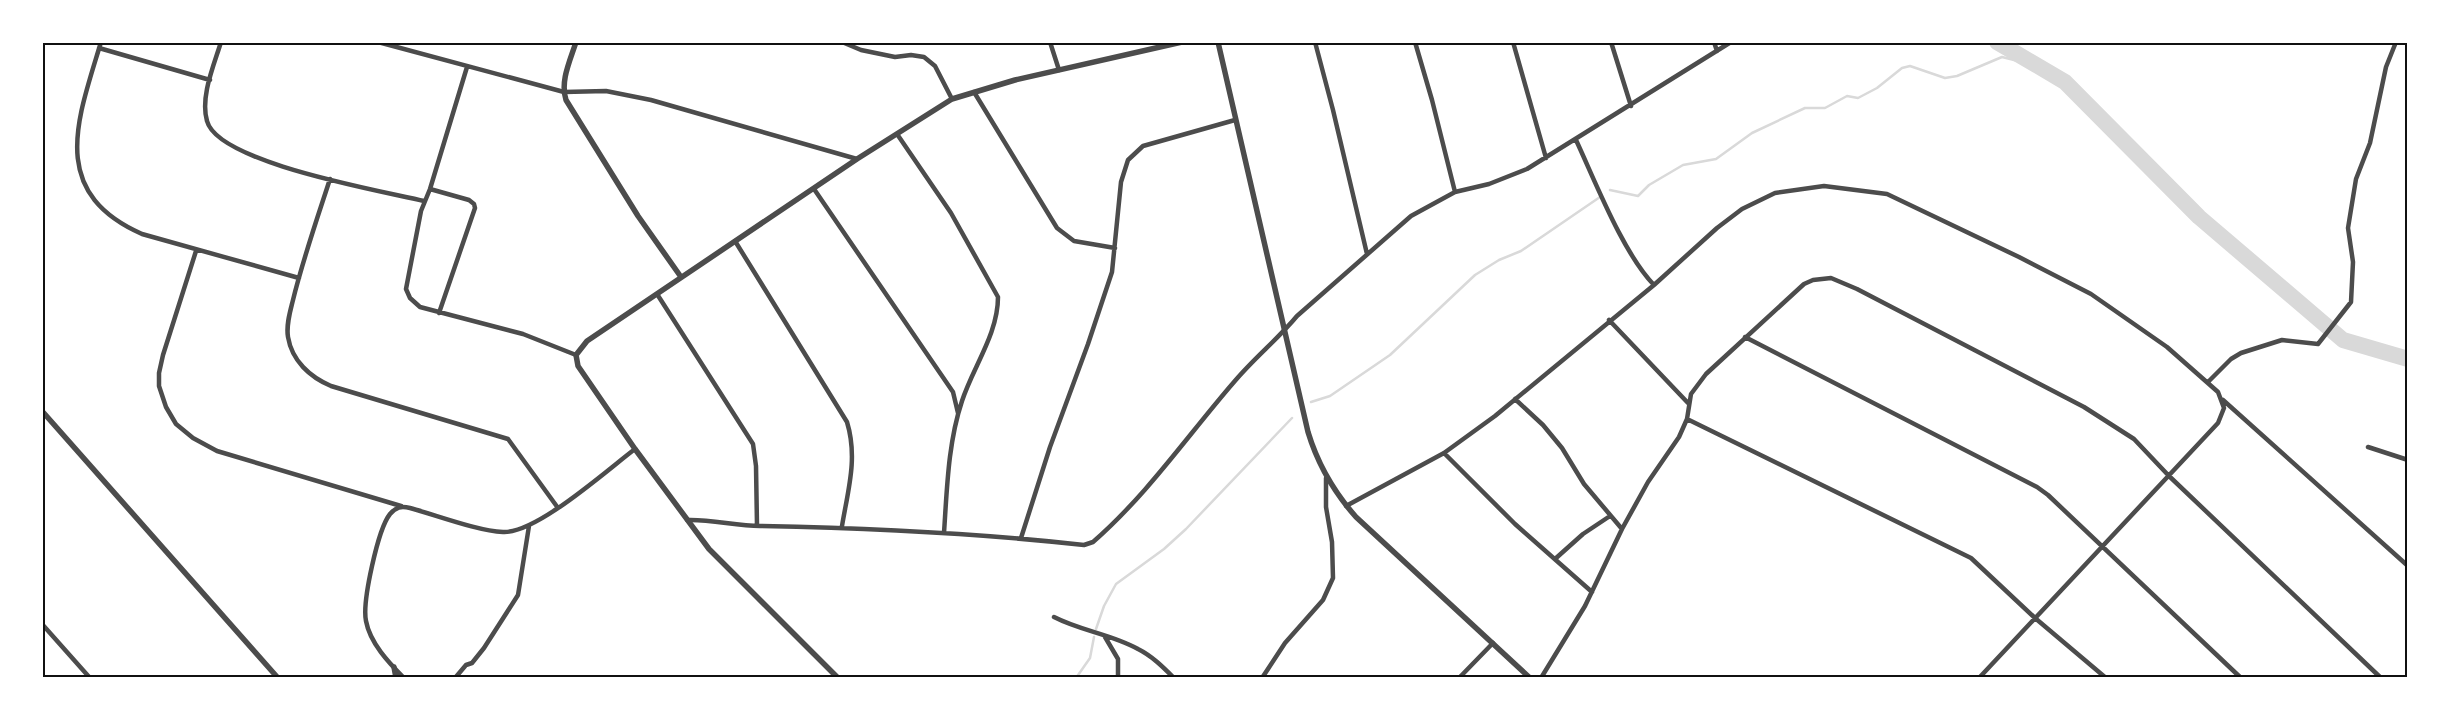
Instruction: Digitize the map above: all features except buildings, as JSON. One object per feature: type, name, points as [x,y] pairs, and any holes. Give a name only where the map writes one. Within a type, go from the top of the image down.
[{"type":"street","points":[[221,42],[210,80],[205,110],[206,121],[218,137],[263,159],[330,179],[424,200]]},
{"type":"street","points":[[378,42],[564,92],[606,91],[650,100],[857,159]]},
{"type":"street","points":[[576,42],[567,70],[564,92],[570,109],[605,165],[681,277]]},
{"type":"street","points":[[842,42],[861,50],[895,57],[911,55],[924,57],[935,66],[952,99]]},
{"type":"street","points":[[1050,42],[1059,70]]},
{"type":"street","points":[[838,678],[724,565],[686,520],[578,366],[576,354],[586,341],[857,159],[952,99],[1059,70],[1182,42]]},
{"type":"street","points":[[1218,42],[1308,432],[1326,478],[1346,506],[1530,678]]},
{"type":"street","points":[[1315,42],[1367,254]]},
{"type":"street","points":[[1415,42],[1432,100],[1454,192]]},
{"type":"street","points":[[1512,42],[1546,158]]},
{"type":"street","points":[[1611,42],[1631,106]]},
{"type":"street","points":[[1714,42],[1717,51]]},
{"type":"street","points":[[686,520],[757,526],[842,526],[1021,538],[1084,545],[1093,542],[1144,491],[1234,381],[1284,332],[1297,316],[1411,216],[1454,192],[1508,178],[1546,158],[1731,42]]},
{"type":"street","points":[[2208,382],[2231,359],[2241,353],[2282,340],[2318,344],[2351,302],[2353,262],[2348,228],[2356,179],[2370,143],[2386,67],[2396,42]]},
{"type":"street","points":[[210,80],[100,45],[82,102],[76,130],[78,158],[88,188],[100,207],[124,226],[142,234],[196,251],[299,278]]},
{"type":"street","points":[[467,67],[430,189],[424,200],[406,288],[415,303],[439,313],[523,334],[576,354]]},
{"type":"street","points":[[974,92],[1057,228],[1074,241],[1115,248]]},
{"type":"street","points":[[1021,538],[1050,447],[1112,272],[1124,170],[1128,160],[1136,150],[1168,137],[1235,120]]},
{"type":"street","points":[[897,134],[951,213],[998,297],[991,331],[958,414],[949,470],[944,533]]},
{"type":"street","points":[[1576,140],[1625,241],[1643,274],[1654,285]]},
{"type":"street","points":[[330,179],[289,316],[288,337],[293,354],[309,374],[319,381],[344,391],[508,440],[558,508]]},
{"type":"street","points":[[1346,506],[1444,453],[1515,399],[1654,285],[1716,228],[1742,209],[1775,193],[1824,186],[1876,191],[1899,198],[2091,294],[2166,347],[2208,382],[2229,407],[2345,507],[2408,566]]},
{"type":"street","points":[[430,189],[469,200],[475,208],[439,313]]},
{"type":"street","points":[[814,189],[952,392],[958,414]]},
{"type":"street","points":[[735,241],[847,422],[852,440],[853,457],[842,526]]},
{"type":"street","points":[[196,251],[159,373],[162,396],[176,424],[198,442],[217,451],[400,506],[496,531],[513,532],[529,526],[558,508],[635,449]]},
{"type":"street","points":[[1541,678],[1592,592],[1622,529],[1648,482],[1679,437],[1687,419],[1688,403],[1691,394],[1706,374],[1804,284],[1822,278],[1840,281],[2084,407],[2134,439],[2169,476],[2381,678]]},
{"type":"street","points":[[657,294],[753,444],[756,466],[757,526]]},
{"type":"street","points":[[1609,320],[1688,403]]},
{"type":"street","points":[[1745,337],[2037,487],[2048,495],[2100,547],[2240,678]]},
{"type":"street","points":[[1515,399],[1543,425],[1562,448],[1584,484],[1622,529]]},
{"type":"street","points":[[1979,678],[2218,423],[2224,408],[2222,399]]},
{"type":"street","points":[[42,411],[278,678]]},
{"type":"street","points":[[1687,419],[1950,547],[1984,569],[2035,618],[2106,678]]},
{"type":"street","points":[[2368,448],[2408,460]]},
{"type":"street","points":[[1444,453],[1515,524],[1592,592]]},
{"type":"street","points":[[1262,678],[1275,656],[1323,600],[1332,584],[1334,567],[1326,507],[1326,478]]},
{"type":"street","points":[[400,506],[394,509],[385,521],[364,602],[366,623],[374,642],[404,678]]},
{"type":"street","points":[[1555,559],[1583,534],[1610,516]]},
{"type":"street","points":[[455,678],[466,665],[472,663],[484,648],[518,595],[529,526]]},
{"type":"street","points":[[1054,617],[1079,629],[1137,648],[1158,663],[1174,678]]},
{"type":"street","points":[[42,624],[90,678]]},
{"type":"street","points":[[1105,637],[1118,659],[1118,678]]},
{"type":"street","points":[[1459,678],[1493,643]]},
{"type":"street","points":[[394,668],[396,678]]},
{"type":"waterway","points":[[1997,42],[2065,82],[2199,217],[2343,340],[2408,359]]},
{"type":"waterway","points":[[1610,190],[1638,196],[1649,185],[1683,165],[1716,159],[1752,133],[1805,108],[1825,108],[1847,96],[1858,98],[1877,88],[1902,68],[1910,66],[1945,78],[1957,76],[2002,57],[2038,66]]},
{"type":"waterway","points":[[1311,402],[1330,396],[1390,355],[1475,275],[1499,260],[1521,251],[1600,197]]},
{"type":"waterway","points":[[1096,629],[1104,606],[1116,584],[1164,549],[1186,529],[1292,418]]},
{"type":"waterway","points":[[1076,678],[1090,658],[1094,637]]}]
